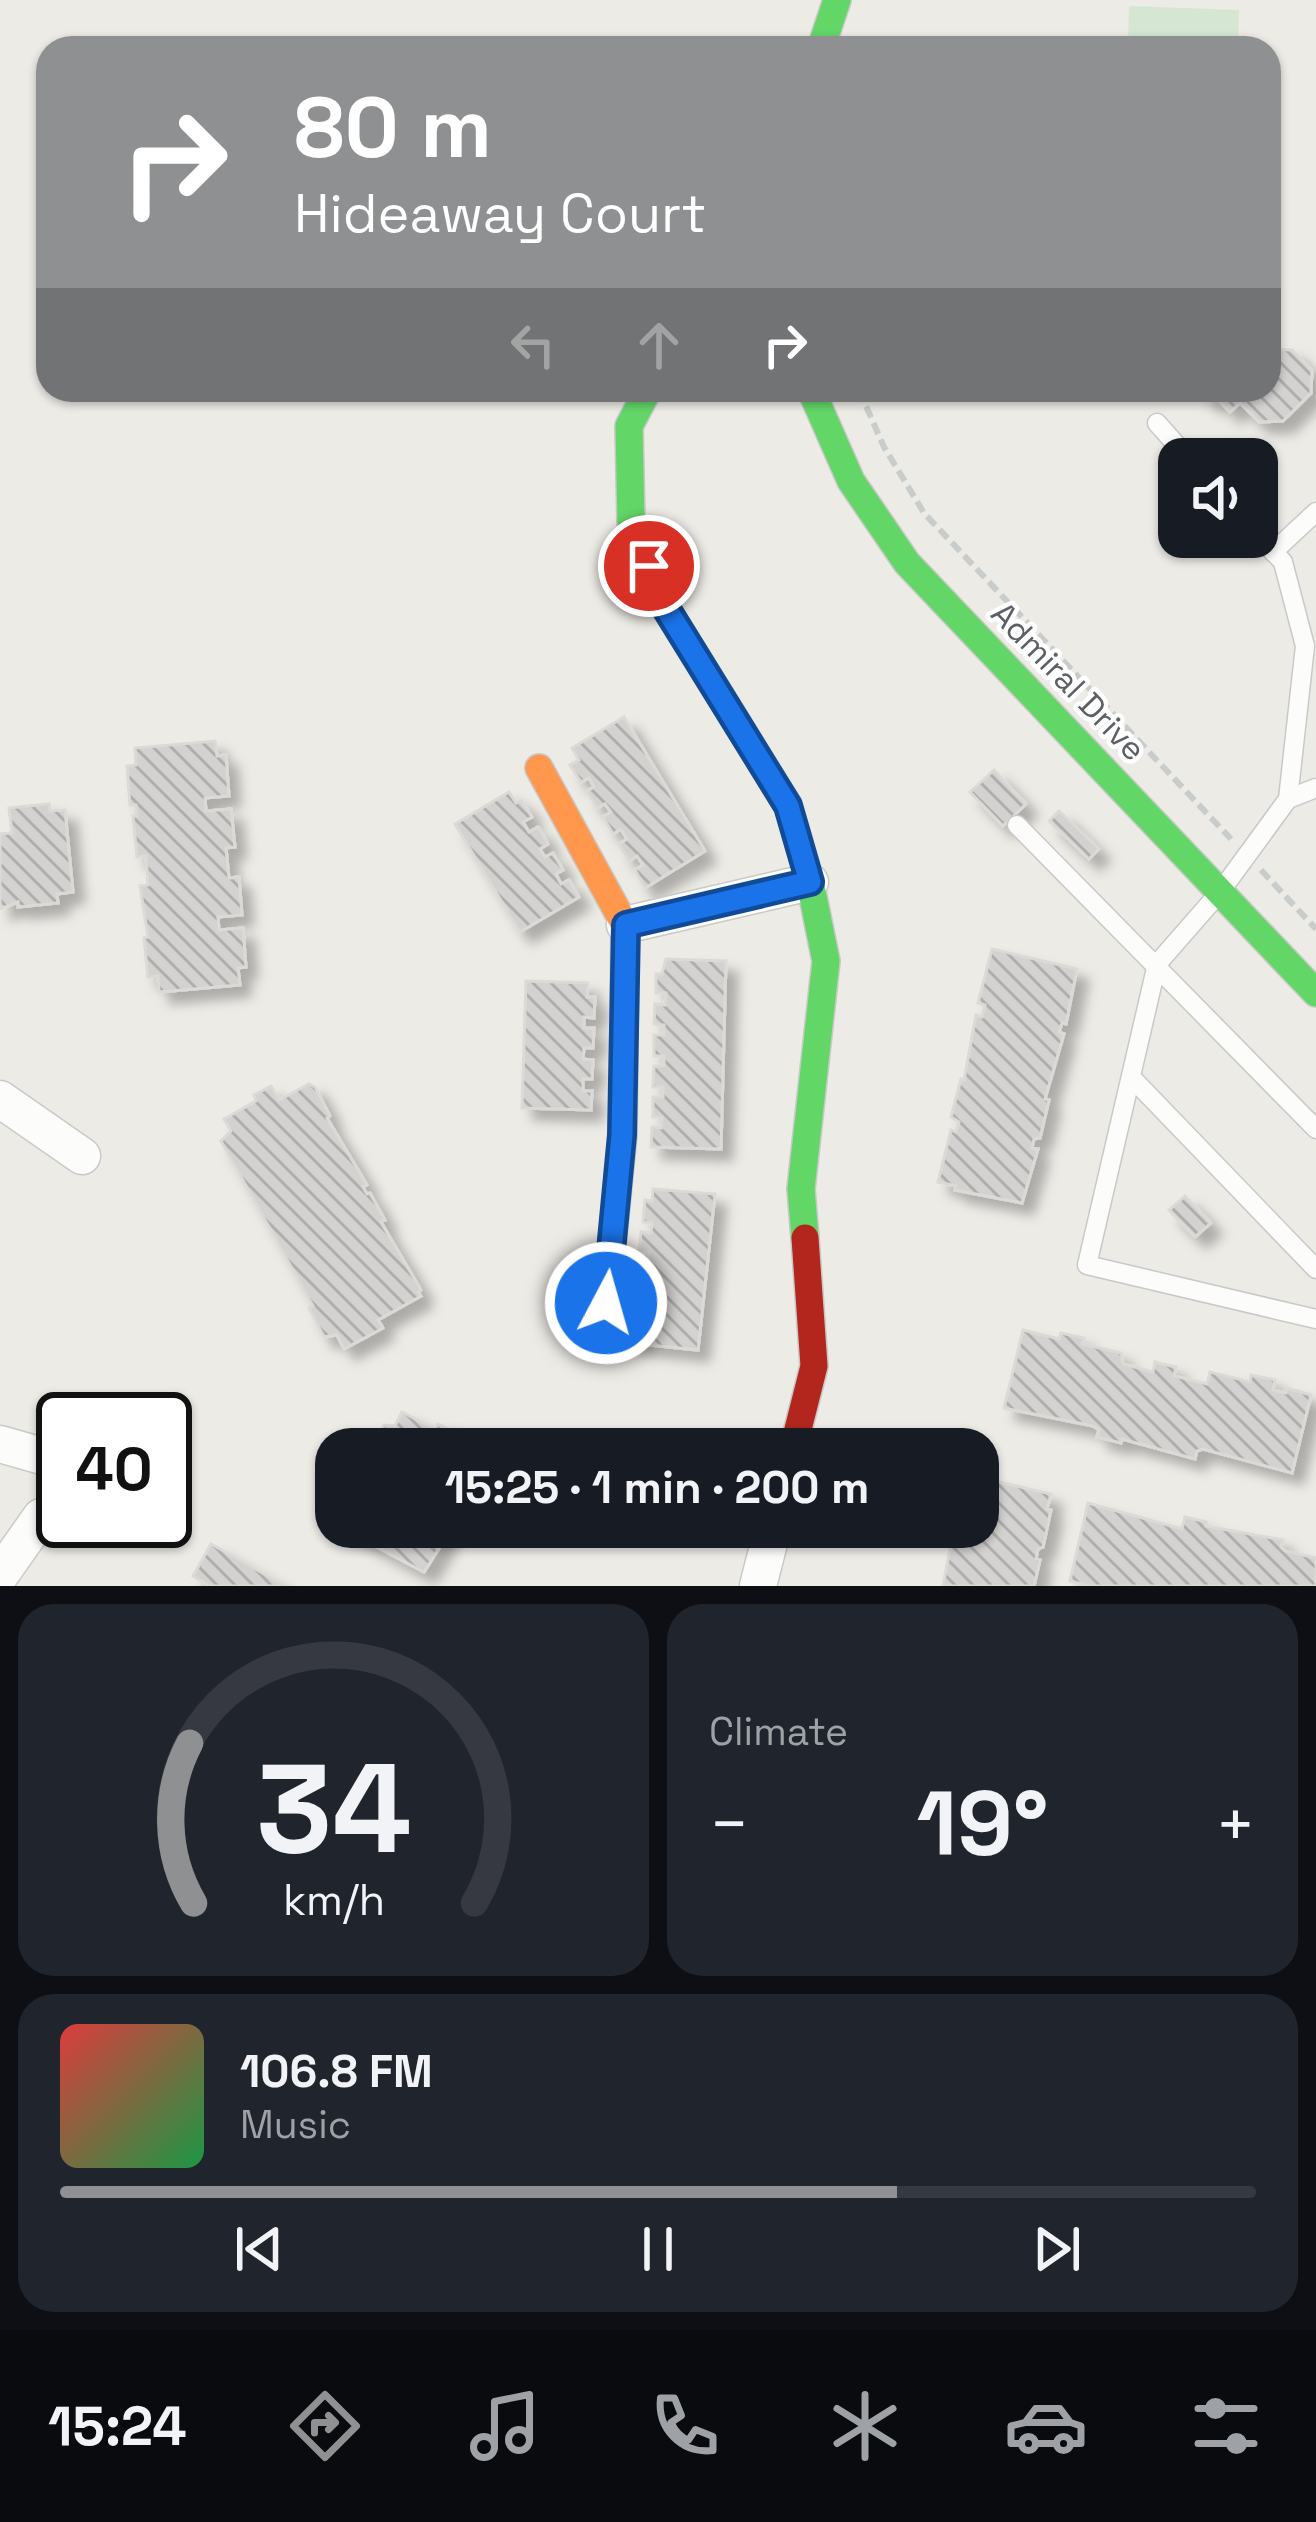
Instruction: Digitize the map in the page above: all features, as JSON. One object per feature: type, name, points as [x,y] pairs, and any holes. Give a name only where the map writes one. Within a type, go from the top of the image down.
[{"type":"street","points":[[825,36],[837,0]]},
{"type":"street","points":[[642,402],[629,426],[631,522],[667,610],[788,806],[826,961],[801,1189],[814,1366],[798,1428]]},
{"type":"street","name":"Admiral Drive","points":[[815,402],[855,493],[908,563],[1316,993]]},
{"type":"street","points":[[539,769],[626,925],[622,1135],[602,1344]]},
{"type":"street","points":[[626,925],[810,882]]},
{"type":"street","points":[[0,1099],[82,1156]]},
{"type":"street","points":[[0,1444],[36,1454]]},
{"type":"street","points":[[0,1575],[36,1523]]},
{"type":"street","points":[[758,1586],[768,1548]]},
{"type":"lane","points":[[1156,423],[1170,438]]},
{"type":"lane","points":[[1278,547],[1316,512]]},
{"type":"lane","points":[[1278,558],[1305,646],[1288,799],[1220,892],[1156,964],[1088,1265],[1316,1319]]},
{"type":"lane","points":[[1288,799],[1316,788]]},
{"type":"lane","points":[[1017,826],[1316,1129]]},
{"type":"lane","points":[[1131,1076],[1316,1269]]},
{"type":"path","points":[[865,402],[884,447],[924,513],[1316,928]]},
{"type":"green space","points":[[1129,6],[1239,10],[1238,36],[1128,36]]},
{"type":"building","points":[[1281,350],[1292,350],[1312,370],[1311,393],[1283,421],[1259,422],[1240,403],[1230,412],[1220,402],[1281,402]]},
{"type":"building","points":[[624,717],[705,851],[645,888],[635,870],[643,865],[637,856],[629,861],[619,844],[627,839],[621,829],[613,834],[603,817],[611,812],[605,804],[597,808],[587,791],[594,787],[589,778],[581,782],[570,765],[579,760],[572,748]]},
{"type":"building","points":[[215,741],[217,756],[226,755],[229,796],[205,798],[206,811],[231,809],[235,847],[226,848],[229,878],[239,877],[242,915],[218,917],[219,930],[243,928],[246,967],[238,968],[240,985],[159,992],[158,976],[148,977],[140,886],[148,885],[146,856],[137,857],[136,805],[130,805],[127,766],[136,765],[135,748]]},
{"type":"building","points":[[994,770],[1026,804],[1003,826],[970,792]]},
{"type":"building","points":[[509,792],[532,817],[523,822],[529,832],[538,827],[548,844],[540,849],[545,857],[553,853],[563,870],[556,874],[561,884],[569,880],[579,897],[520,932],[455,824]]},
{"type":"building","points":[[49,804],[50,811],[65,810],[73,892],[57,894],[58,903],[18,907],[18,902],[0,909],[0,834],[12,833],[9,808]]},
{"type":"building","points":[[1059,811],[1099,849],[1089,859],[1049,821]]},
{"type":"building","points":[[992,949],[1077,969],[1022,1203],[955,1190],[956,1186],[938,1182],[951,1130],[956,1132],[959,1122],[951,1117],[964,1080],[976,1015],[982,1017],[985,1005],[978,1003]]},
{"type":"building","points":[[666,959],[726,961],[721,1149],[651,1147],[652,1127],[661,1128],[662,1117],[653,1117],[653,1097],[663,1097],[663,1087],[653,1087],[654,1066],[664,1066],[664,1056],[654,1056],[654,1035],[664,1035],[664,1025],[654,1024],[655,1004],[665,1005],[666,993],[656,993],[656,974],[662,974]]},
{"type":"building","points":[[526,981],[588,983],[587,997],[595,997],[594,1018],[584,1017],[584,1028],[594,1028],[593,1048],[584,1048],[583,1059],[593,1060],[592,1079],[583,1079],[583,1091],[592,1091],[591,1110],[522,1108]]},
{"type":"building","points":[[309,1084],[315,1087],[327,1118],[367,1185],[363,1187],[385,1220],[381,1222],[421,1290],[421,1296],[378,1320],[383,1328],[344,1349],[337,1335],[324,1337],[309,1308],[313,1306],[221,1141],[231,1131],[224,1119],[256,1101],[254,1095],[271,1086],[279,1100]]},
{"type":"building","points":[[653,1189],[715,1194],[698,1350],[629,1343],[632,1324],[640,1324],[641,1314],[633,1314],[635,1292],[644,1293],[645,1283],[636,1282],[638,1261],[648,1262],[649,1252],[639,1251],[641,1232],[651,1233],[652,1223],[643,1222],[645,1200],[652,1201]]},
{"type":"building","points":[[1185,1196],[1211,1223],[1195,1237],[1169,1210]]},
{"type":"building","points":[[1023,1330],[1059,1339],[1061,1333],[1084,1338],[1082,1344],[1121,1353],[1123,1364],[1153,1372],[1155,1362],[1176,1367],[1174,1376],[1207,1384],[1210,1372],[1250,1382],[1251,1375],[1275,1380],[1273,1390],[1286,1393],[1287,1388],[1311,1395],[1292,1473],[1203,1449],[1195,1459],[1122,1439],[1121,1443],[1097,1437],[1099,1430],[1093,1426],[1004,1408]]},
{"type":"building","points":[[402,1412],[433,1428],[382,1428],[395,1426]]},
{"type":"building","points":[[999,1482],[1051,1494],[1034,1586],[943,1586],[950,1548],[999,1548]]},
{"type":"building","points":[[1088,1503],[1182,1529],[1185,1517],[1207,1522],[1206,1526],[1283,1540],[1285,1551],[1316,1558],[1316,1586],[1089,1586],[1070,1581]]},
{"type":"building","points":[[211,1544],[285,1586],[210,1586],[193,1576]]},
{"type":"building","points":[[379,1548],[439,1548],[424,1572]]},
{"type":"traffic: fast","points":[[825,36],[837,0]]},
{"type":"traffic: fast","points":[[642,402],[629,426],[631,522],[667,610],[788,805],[826,961],[801,1189],[805,1238]]},
{"type":"traffic: fast","points":[[816,402],[851,481],[907,563],[1316,993]]},
{"type":"traffic: slow","points":[[539,768],[625,925],[623,1135],[602,1344]]},
{"type":"traffic: jam","points":[[798,1428],[814,1366],[805,1238]]},
{"type":"route","points":[[606,1303],[622,1135],[626,925],[810,882],[788,806],[667,610],[649,566]]}]
